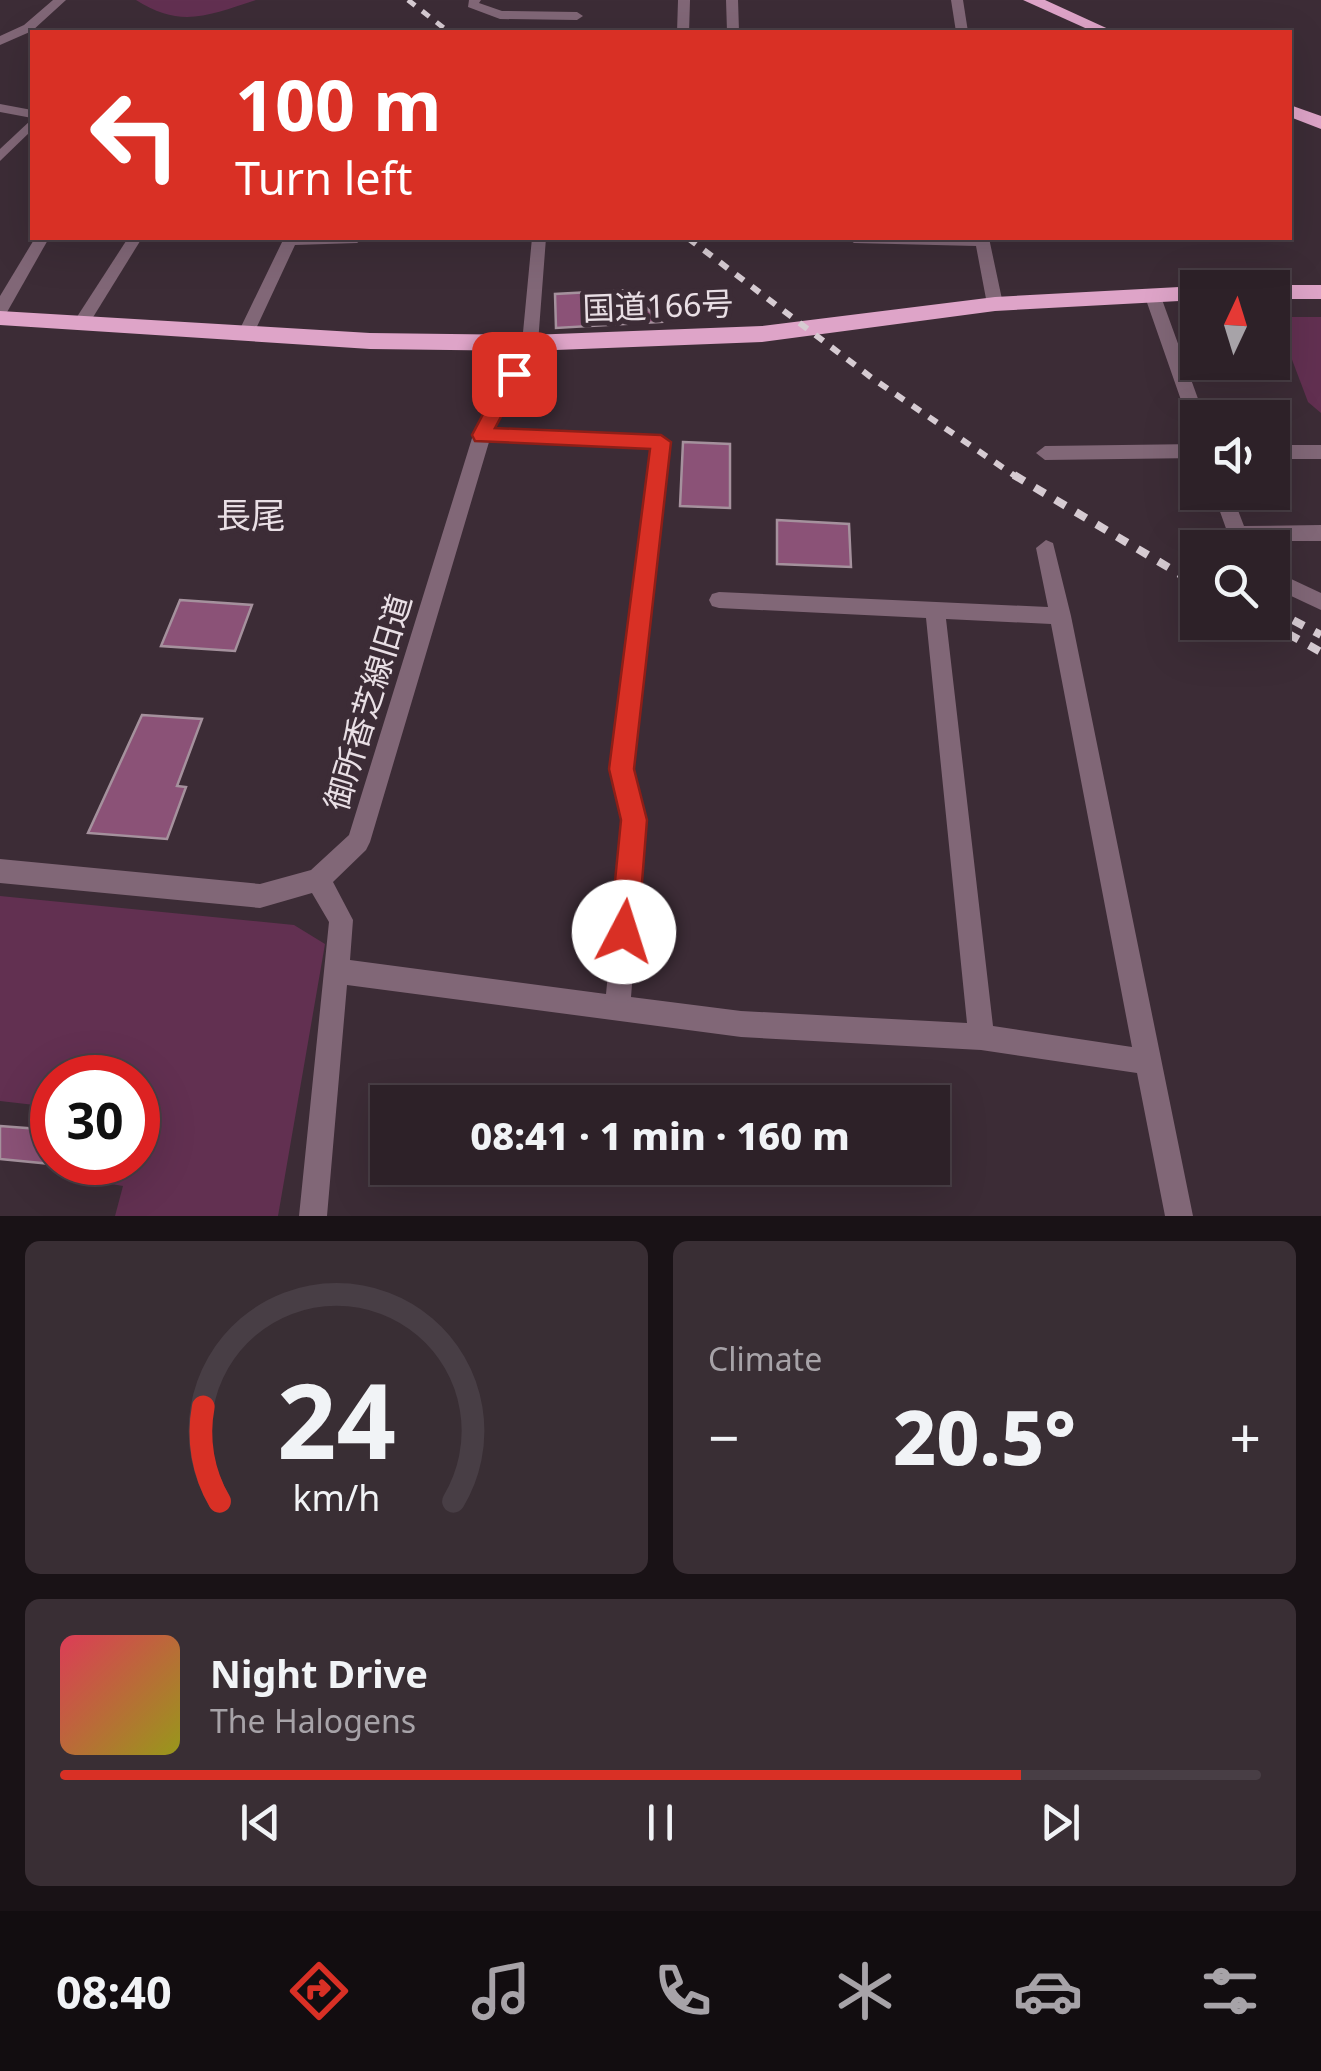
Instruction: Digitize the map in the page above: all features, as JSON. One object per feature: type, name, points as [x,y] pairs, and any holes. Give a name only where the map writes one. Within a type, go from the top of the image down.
[{"type":"highway","points":[[1031,0],[1102,30]]},
{"type":"highway","points":[[1292,111],[1321,123]]},
{"type":"highway","points":[[1290,292],[1321,292]]},
{"type":"highway","name":"国道166号","points":[[0,318],[370,341],[530,343],[762,334],[995,304],[1180,293]]},
{"type":"street","points":[[0,42],[28,28],[60,0]]},
{"type":"street","points":[[475,0],[472,4],[500,15],[577,16]]},
{"type":"street","points":[[574,30],[581,0]]},
{"type":"street","points":[[683,30],[684,0]]},
{"type":"street","points":[[732,0],[732,30]]},
{"type":"street","points":[[958,0],[962,30]]},
{"type":"street","points":[[0,108],[30,114]]},
{"type":"street","points":[[0,157],[30,125]]},
{"type":"street","points":[[0,310],[41,240]]},
{"type":"street","points":[[82,323],[135,240]]},
{"type":"street","points":[[246,333],[290,240]]},
{"type":"street","points":[[530,343],[539,240]]},
{"type":"street","points":[[983,240],[995,304]]},
{"type":"street","points":[[1152,294],[1190,400]]},
{"type":"street","name":"御所香芝線旧道","points":[[0,871],[260,896],[318,880],[358,842],[482,435],[530,343]]},
{"type":"street","points":[[482,435],[661,442],[622,769],[634,820],[618,1006]]},
{"type":"street","points":[[1045,452],[1180,452]]},
{"type":"street","points":[[1290,452],[1321,452]]},
{"type":"street","points":[[1290,536],[1321,533]]},
{"type":"street","points":[[1046,548],[1179,1216]]},
{"type":"street","points":[[1290,587],[1321,602]]},
{"type":"street","points":[[719,600],[1060,616]]},
{"type":"street","points":[[935,609],[981,1036]]},
{"type":"street","points":[[314,1216],[341,920],[318,880]]},
{"type":"street","points":[[338,971],[742,1024],[981,1036],[1148,1062]]},
{"type":"shaded area","points":[[136,0],[256,0],[209,14],[181,17]]},
{"type":"shaded area","points":[[1290,317],[1321,317],[1321,413],[1308,402],[1290,354]]},
{"type":"shaded area","points":[[0,896],[294,925],[325,944],[278,1216],[115,1216],[123,1186],[117,1185],[160,1185],[160,1055],[30,1055],[30,1104],[0,1101]]},
{"type":"building","points":[[628,290],[661,322],[556,328],[555,294]]},
{"type":"building","points":[[683,442],[730,444],[730,508],[680,506]]},
{"type":"building","points":[[777,520],[849,524],[851,567],[777,564]]},
{"type":"building","points":[[180,600],[252,605],[235,651],[161,646]]},
{"type":"building","points":[[142,715],[202,719],[177,786],[186,787],[167,839],[88,833]]},
{"type":"building","points":[[0,1126],[30,1128],[30,1162],[0,1159]]},
{"type":"railway","points":[[408,0],[446,30]]},
{"type":"railway","points":[[691,240],[872,378],[1018,478]]},
{"type":"railway","points":[[1014,475],[1180,574]]},
{"type":"railway","points":[[1290,619],[1321,635]]},
{"type":"railway","points":[[1290,635],[1321,652]]},
{"type":"district","name":"長尾","points":[[251,514]]},
{"type":"route","points":[[514,374],[482,435],[661,442],[622,769],[634,820],[624,932]]}]
